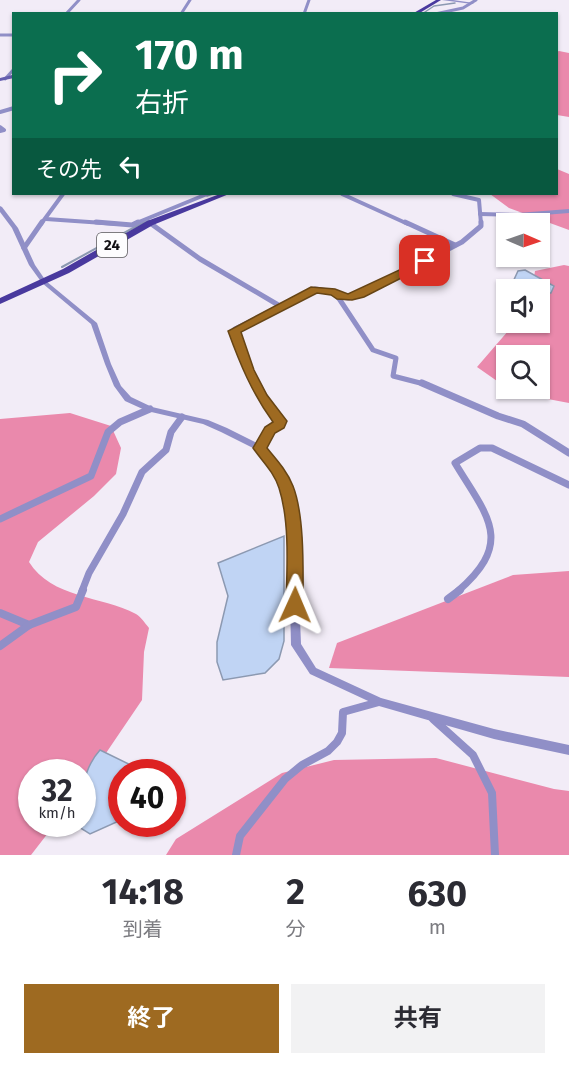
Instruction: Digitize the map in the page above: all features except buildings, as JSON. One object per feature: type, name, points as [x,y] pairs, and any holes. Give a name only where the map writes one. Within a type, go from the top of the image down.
[{"type":"main road","points":[[418,12],[439,0]]},
{"type":"main road","name":"24","points":[[0,301],[44,282],[150,223],[222,195]]},
{"type":"street","points":[[68,12],[79,0]]},
{"type":"street","points":[[444,0],[474,2]]},
{"type":"street","points":[[444,12],[463,8],[474,2]]},
{"type":"street","points":[[0,127],[4,130],[0,131]]},
{"type":"street","points":[[24,248],[62,195]]},
{"type":"street","points":[[46,219],[132,225],[205,195]]},
{"type":"street","points":[[344,195],[455,245]]},
{"type":"street","points":[[260,448],[270,430],[279,425],[280,421],[261,396],[248,370],[234,331],[315,289],[335,292],[337,296],[348,298],[360,295],[455,245],[481,226],[480,200],[458,195]]},
{"type":"street","points":[[0,208],[15,228],[44,282],[94,323],[118,386],[128,399],[150,408],[224,430],[260,448],[278,470],[286,488],[295,545],[296,645],[313,671],[379,702],[494,734],[569,750]]},
{"type":"street","points":[[480,214],[518,215],[569,211]]},
{"type":"street","points":[[150,223],[200,259],[280,306]]},
{"type":"street","points":[[335,292],[338,300],[344,305],[374,350],[396,358],[393,376],[432,386],[498,416],[523,424],[569,453]]},
{"type":"street","points":[[0,519],[91,476],[108,432],[120,422],[150,408]]},
{"type":"street","points":[[0,646],[29,625],[76,607],[89,573],[123,513],[142,471],[166,450],[171,432],[182,417]]},
{"type":"street","points":[[448,599],[458,592],[482,566],[493,532],[490,522],[455,463],[480,448],[492,448],[569,485]]},
{"type":"street","points":[[0,613],[29,625]]},
{"type":"street","points":[[236,855],[240,836],[285,779],[338,742],[342,733],[343,712],[379,702]]},
{"type":"street","points":[[432,718],[473,755],[492,793],[495,855]]},
{"type":"shaded area","points":[[558,51],[569,53],[569,117],[558,115]]},
{"type":"shaded area","points":[[558,169],[569,174],[569,230],[550,223],[550,213],[523,213],[509,208],[491,195],[558,195]]},
{"type":"shaded area","points":[[569,266],[569,403],[548,399],[550,399],[550,345],[496,345],[506,333],[550,333],[550,279],[534,279],[535,271]]},
{"type":"shaded area","points":[[496,345],[496,380],[477,367]]},
{"type":"shaded area","points":[[70,413],[111,426],[121,448],[116,474],[94,496],[38,542],[29,562],[50,583],[78,595],[123,608],[140,617],[149,628],[144,652],[142,700],[96,768],[96,759],[18,759],[18,837],[45,837],[31,855],[0,855],[0,419]]},
{"type":"shaded area","points":[[569,571],[569,677],[329,668],[337,643],[513,575]]},
{"type":"shaded area","points":[[436,758],[569,791],[569,855],[166,855],[176,839],[186,837],[186,833],[282,773],[334,760]]},
{"type":"water","points":[[525,270],[541,279],[514,279],[518,271]]},
{"type":"water","points":[[284,536],[284,641],[279,659],[265,673],[223,680],[217,662],[217,642],[228,596],[218,563]]},
{"type":"water","points":[[100,750],[118,759],[108,759],[108,826],[96,831],[96,759],[94,758]]},
{"type":"waterway","points":[[425,12],[434,6],[455,3]]},
{"type":"waterway","points":[[142,224],[149,220]]},
{"type":"waterway","points":[[62,267],[144,222]]},
{"type":"route","points":[[295,605],[295,545],[286,488],[278,470],[260,448],[270,430],[279,425],[280,421],[261,396],[248,370],[234,331],[315,289],[335,292],[337,296],[348,298],[360,295],[425,261]]}]
